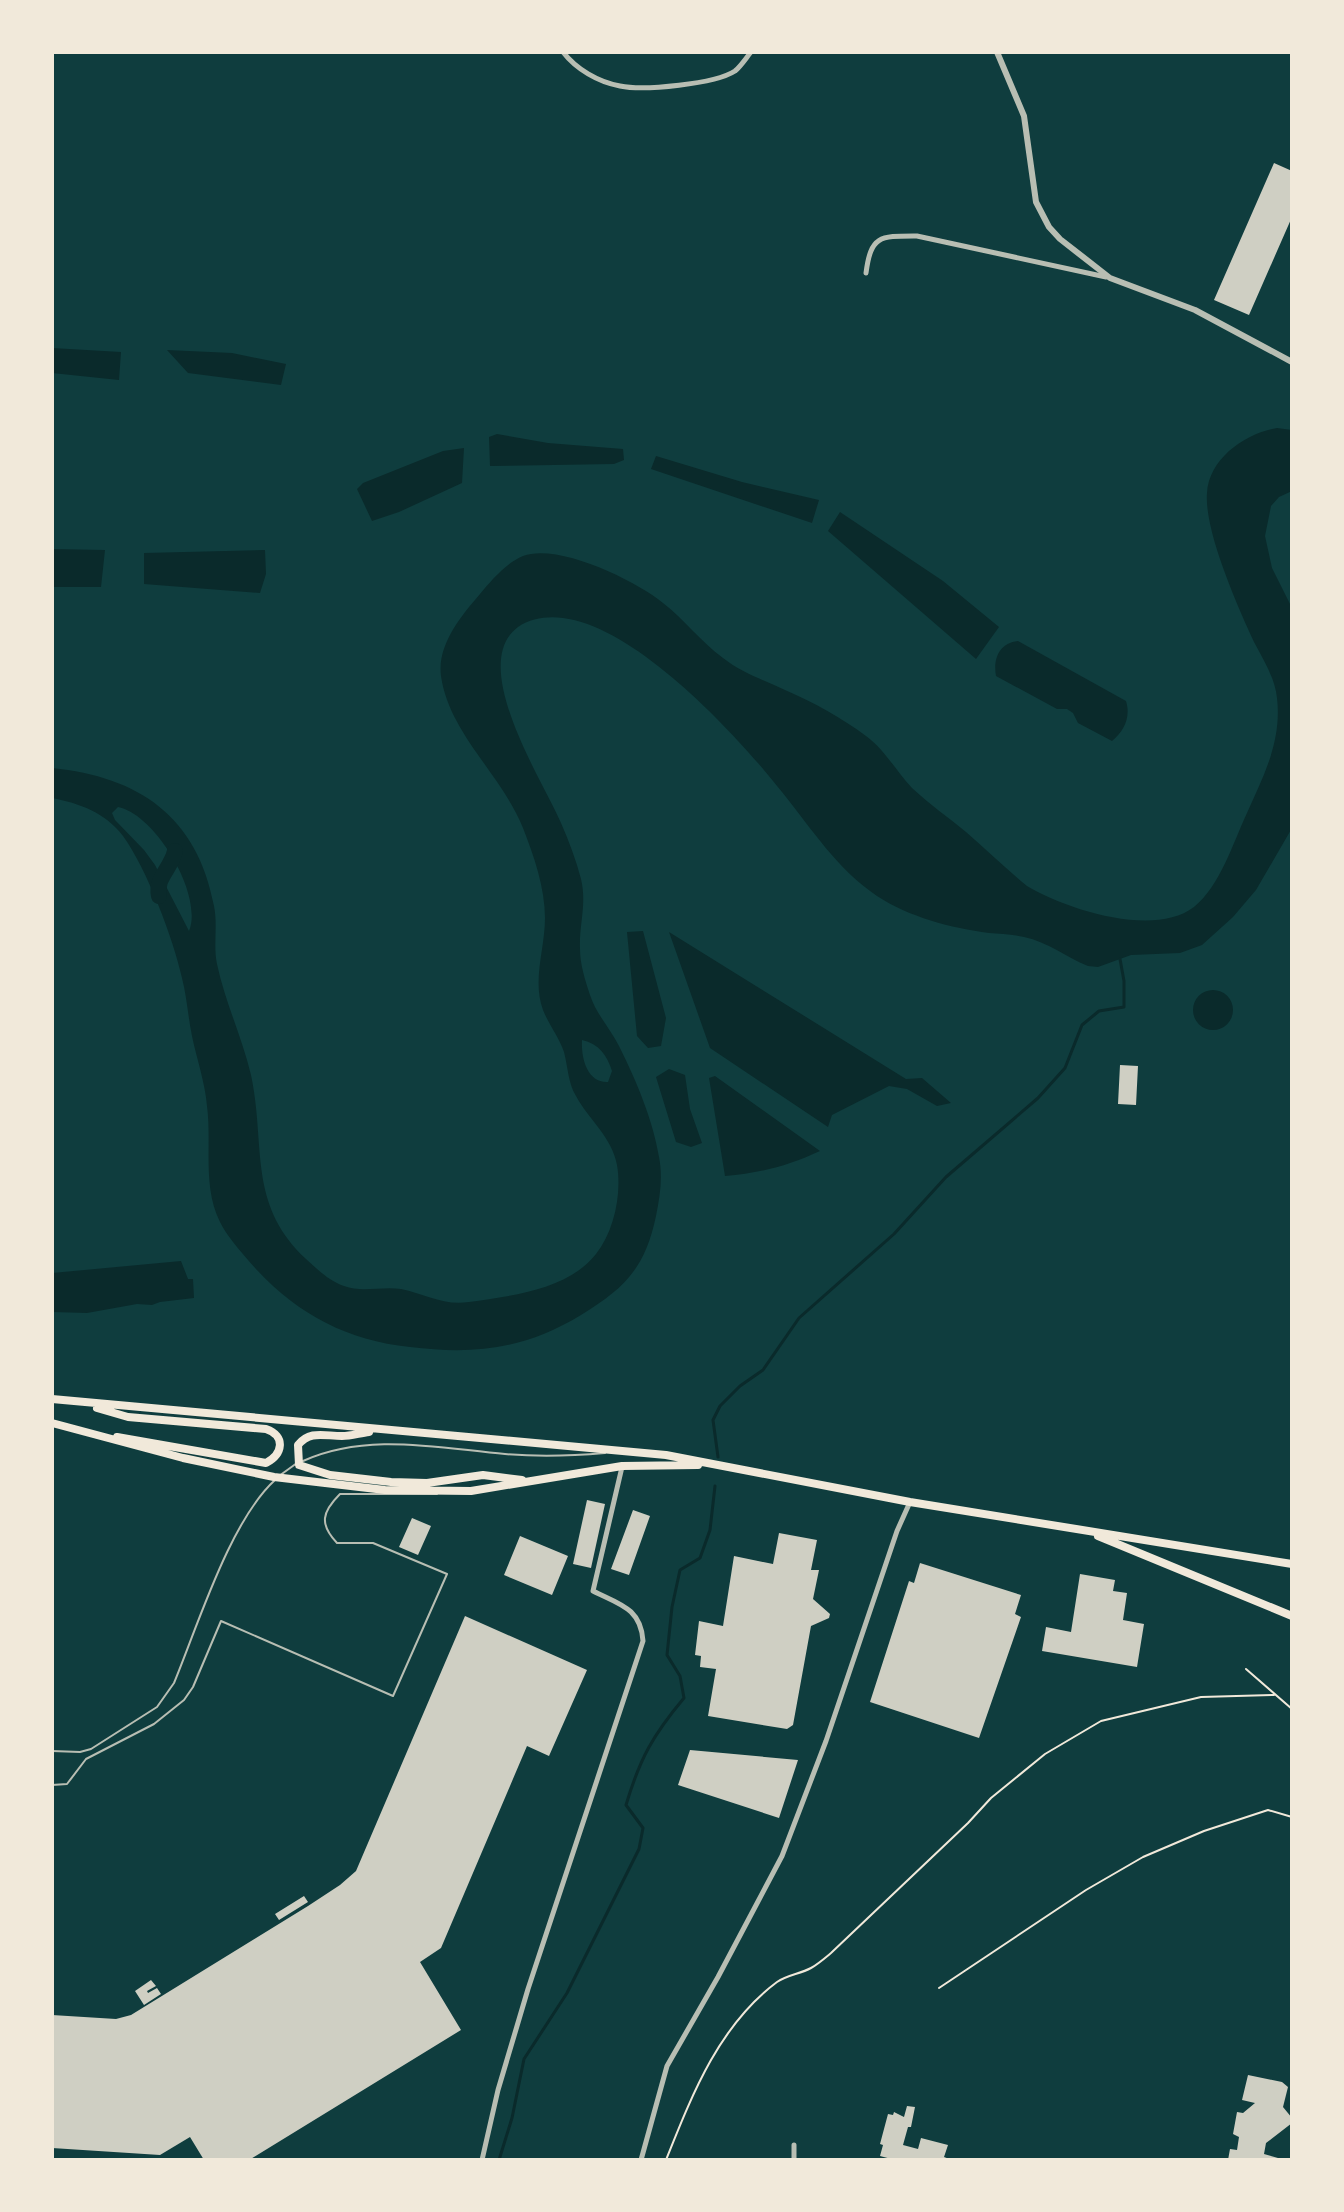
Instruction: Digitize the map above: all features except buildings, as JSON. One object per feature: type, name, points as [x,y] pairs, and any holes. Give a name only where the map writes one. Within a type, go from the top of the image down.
[{"type":"main road","points":[[52,1399],[666,1455],[910,1502],[1292,1564]]},
{"type":"main road","points":[[74,1401],[128,1417],[266,1429],[275,1432],[280,1441],[280,1450],[276,1458],[266,1463],[130,1438],[101,1437]]},
{"type":"main road","points":[[52,1423],[183,1458],[274,1477],[385,1490],[471,1491],[622,1466],[712,1465]]},
{"type":"main road","points":[[381,1430],[345,1436],[312,1434],[304,1437],[298,1445],[299,1465],[330,1475],[391,1482],[427,1483],[483,1475],[531,1481]]},
{"type":"main road","points":[[1083,1529],[1292,1616]]},
{"type":"street","points":[[563,52],[581,71],[620,86],[715,80],[737,70],[751,52]]},
{"type":"street","points":[[997,52],[1024,116],[1033,189],[1041,215],[1060,239],[1110,278]]},
{"type":"street","points":[[866,273],[869,249],[874,243],[900,236],[917,236],[1110,278],[1195,310],[1292,362]]},
{"type":"street","points":[[482,2160],[498,2090],[528,1989],[643,1641],[642,1626],[636,1616],[593,1591],[622,1466]]},
{"type":"street","points":[[641,2160],[667,2066],[782,1856],[910,1502]]},
{"type":"street","points":[[794,2145],[794,2160]]},
{"type":"lane","points":[[52,1751],[80,1752],[101,1744],[131,1721],[157,1707],[174,1683],[233,1540],[261,1492],[289,1466],[323,1451],[362,1444],[565,1457],[626,1451]]},
{"type":"lane","points":[[52,1785],[67,1784],[86,1759],[154,1724],[184,1700],[193,1687],[221,1621],[393,1696],[447,1574],[386,1546],[365,1542],[349,1545],[337,1543],[327,1532],[324,1518],[340,1494],[422,1496],[471,1491]]},
{"type":"path","points":[[1246,1669],[1292,1709]]},
{"type":"path","points":[[666,2160],[721,2041],[756,2000],[780,1980],[811,1968],[831,1953],[991,1798],[1034,1762],[1101,1721],[1201,1697],[1274,1695]]},
{"type":"path","points":[[939,1988],[1086,1890],[1143,1857],[1204,1831],[1268,1810],[1292,1817]]},
{"type":"water","points":[[52,348],[121,352],[119,380],[52,373]]},
{"type":"water","points":[[167,350],[232,353],[286,364],[281,385],[188,373]]},
{"type":"water","points":[[1277,428],[1292,430],[1292,491],[1279,497],[1271,506],[1265,536],[1272,568],[1292,608],[1292,828],[1256,890],[1233,917],[1202,945],[1180,953],[1131,955],[1098,967],[1088,966],[1033,939],[960,928],[903,910],[877,896],[849,873],[739,742],[653,662],[592,626],[563,618],[534,620],[518,627],[504,645],[501,668],[504,695],[526,753],[561,823],[579,872],[583,888],[580,955],[590,995],[632,1072],[656,1143],[660,1186],[656,1216],[646,1250],[621,1286],[581,1315],[519,1342],[499,1347],[456,1350],[410,1347],[363,1338],[320,1320],[282,1294],[233,1242],[220,1222],[211,1194],[205,1088],[184,985],[166,924],[141,866],[116,828],[91,810],[52,798],[52,768],[112,781],[137,792],[178,825],[194,848],[206,875],[214,906],[220,978],[251,1075],[267,1195],[287,1238],[306,1259],[328,1278],[344,1286],[401,1289],[451,1302],[485,1300],[538,1289],[570,1276],[584,1266],[602,1245],[612,1223],[617,1200],[617,1165],[600,1129],[573,1091],[564,1052],[540,999],[545,907],[523,828],[514,809],[465,735],[446,697],[441,676],[443,653],[458,621],[473,603],[499,573],[523,556],[538,553],[556,555],[596,566],[651,594],[730,663],[817,705],[866,736],[912,788],[1027,886],[1064,903],[1110,917],[1156,920],[1177,916],[1194,907],[1219,876],[1260,785],[1277,729],[1276,691],[1223,569],[1211,527],[1207,493],[1209,480],[1222,458],[1253,435]],"holes":[[[118,807],[147,824],[173,858],[189,897],[192,916],[189,931],[155,865],[115,820],[112,813]],[[582,1040],[598,1047],[605,1055],[612,1071],[608,1082],[590,1074],[584,1061]]]},
{"type":"water","points":[[497,434],[548,443],[623,449],[624,460],[614,464],[490,466],[489,437]]},
{"type":"water","points":[[464,448],[462,483],[372,521],[357,489],[363,483],[443,451]]},
{"type":"water","points":[[656,456],[742,482],[819,500],[812,523],[651,469]]},
{"type":"water","points":[[840,512],[943,581],[999,627],[976,659],[828,531]]},
{"type":"water","points":[[52,549],[105,550],[101,587],[52,587]]},
{"type":"water","points":[[265,550],[266,574],[260,593],[144,584],[144,553]]},
{"type":"water","points":[[1018,641],[1126,701],[1127,718],[1112,741],[1078,723],[1067,709],[1057,709],[996,676],[996,664],[1002,648]]},
{"type":"water","points":[[643,931],[666,1018],[661,1046],[648,1048],[637,1036],[627,932]]},
{"type":"water","points":[[669,932],[906,1079],[922,1078],[951,1103],[937,1106],[907,1089],[889,1086],[832,1115],[828,1127],[710,1048]]},
{"type":"water","points":[[1213,990],[1227,996],[1233,1010],[1227,1024],[1213,1030],[1199,1024],[1193,1010],[1199,996]]},
{"type":"water","points":[[669,1069],[685,1075],[690,1109],[702,1143],[691,1147],[676,1142],[656,1077]]},
{"type":"water","points":[[715,1076],[820,1151],[774,1168],[725,1176],[709,1078]]},
{"type":"water","points":[[181,1261],[188,1279],[193,1279],[194,1298],[87,1313],[52,1312],[52,1273]]},
{"type":"waterway","points":[[159,896],[159,884],[175,851]]},
{"type":"waterway","points":[[718,1457],[713,1420],[720,1406],[740,1386],[763,1370],[799,1318],[894,1234],[946,1177],[1038,1098],[1065,1068],[1082,1025],[1099,1011],[1124,1007],[1120,959]]},
{"type":"waterway","points":[[499,2160],[512,2118],[524,2059],[567,1993],[639,1849],[643,1828],[626,1805],[649,1748],[684,1698],[680,1676],[667,1655],[672,1607],[680,1570],[700,1558],[710,1530],[715,1486]]}]
